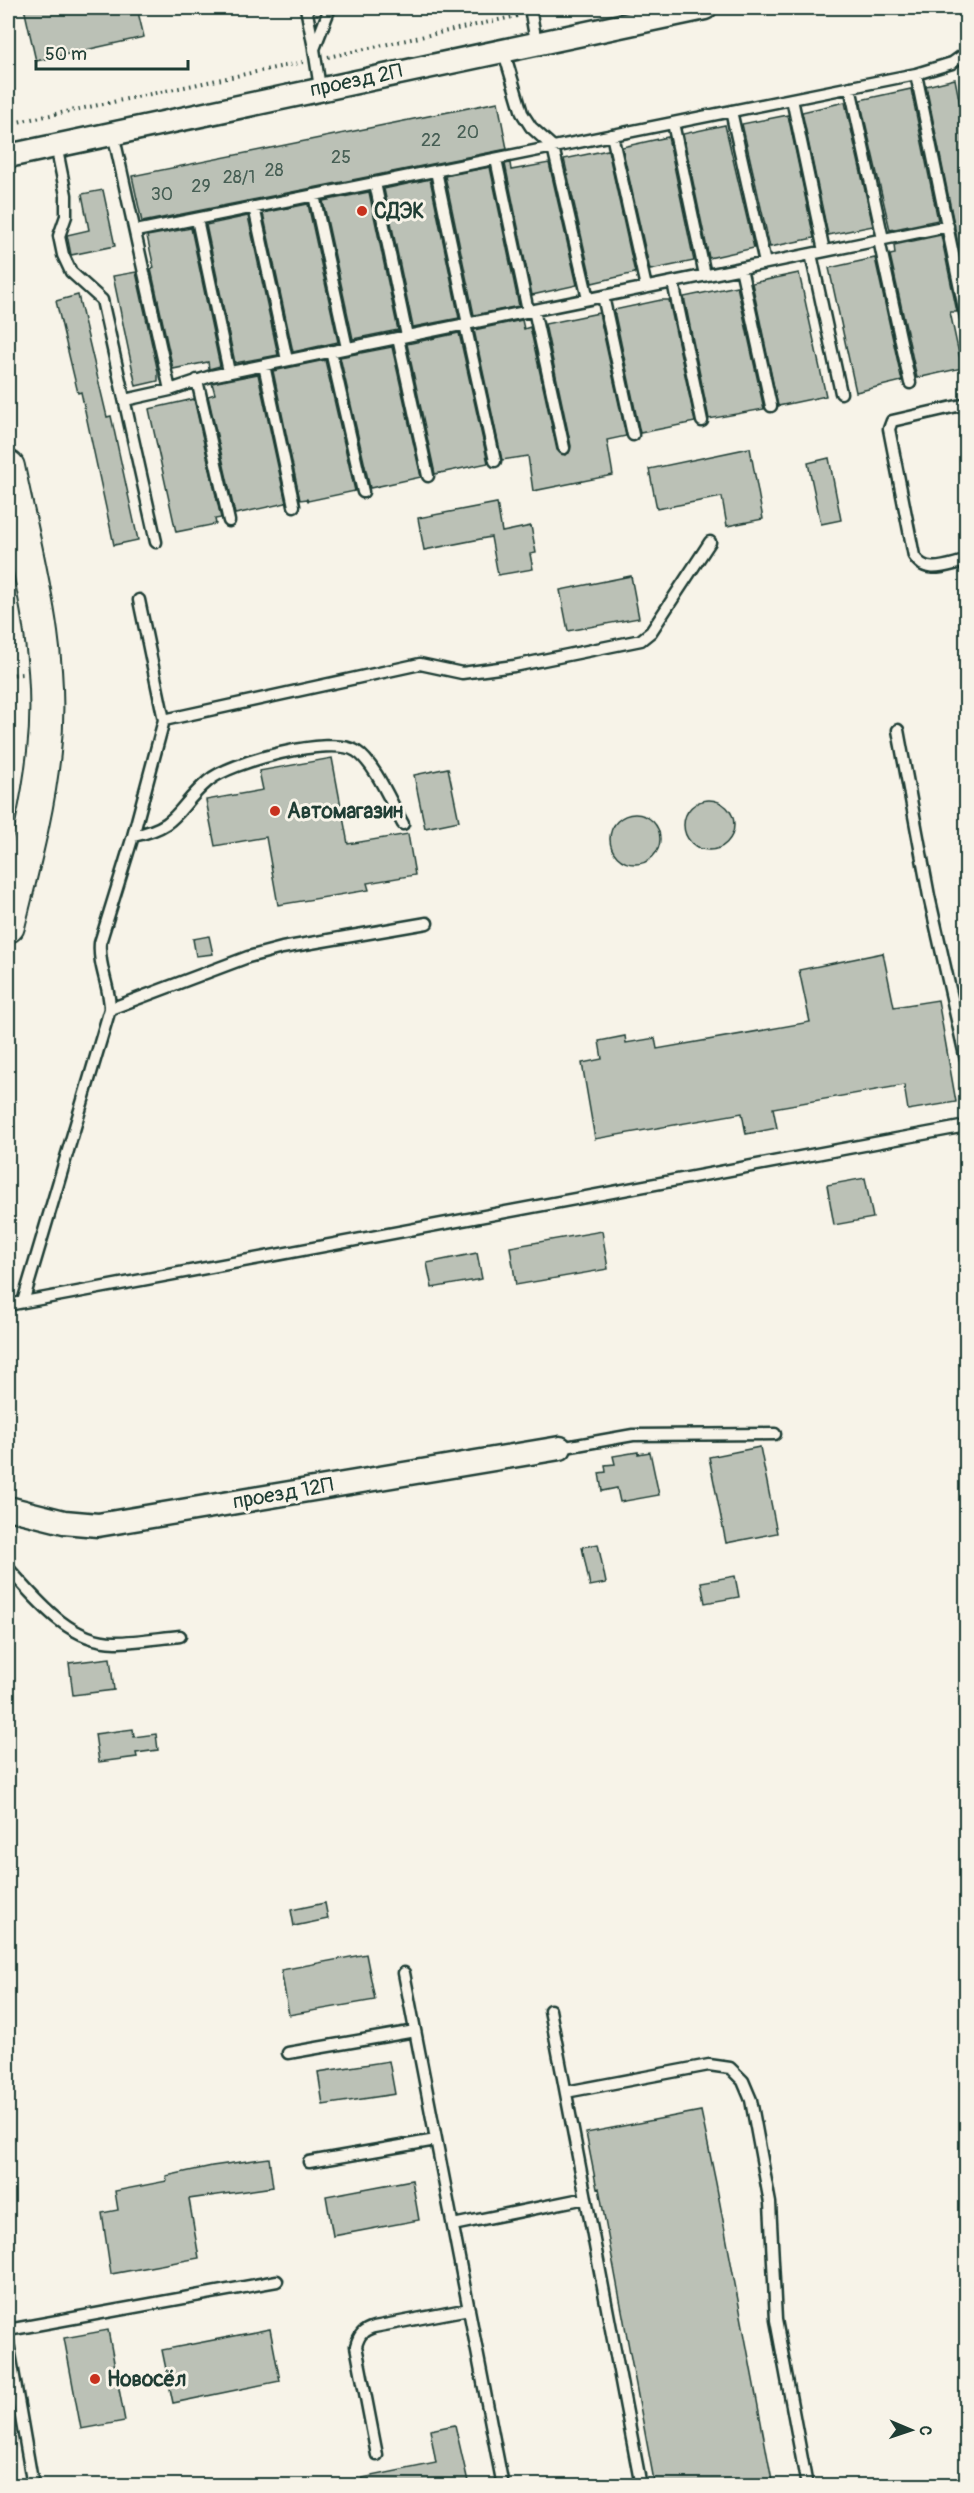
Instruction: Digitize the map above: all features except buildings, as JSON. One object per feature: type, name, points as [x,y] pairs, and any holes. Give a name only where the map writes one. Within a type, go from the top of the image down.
[{"type":"main road","points":[[8,467],[41,634],[46,710],[45,750],[38,800],[8,926]]},
{"type":"street","name":"проезд 2П","points":[[8,156],[503,49],[705,8]]},
{"type":"street","name":"проезд 12П","points":[[8,1508],[63,1522],[98,1525],[560,1448]]},
{"type":"lane","points":[[306,8],[320,88]]},
{"type":"lane","points":[[315,54],[330,8]]},
{"type":"lane","points":[[530,10],[536,42]]},
{"type":"lane","points":[[503,49],[522,113],[531,127],[553,147],[588,299]]},
{"type":"lane","points":[[136,231],[916,74],[952,63],[966,53]]},
{"type":"lane","points":[[916,74],[966,318]]},
{"type":"lane","points":[[850,87],[910,382]]},
{"type":"lane","points":[[792,99],[824,251]]},
{"type":"lane","points":[[731,111],[765,263]]},
{"type":"lane","points":[[673,123],[705,275]]},
{"type":"lane","points":[[113,133],[170,390]]},
{"type":"lane","points":[[612,135],[646,288]]},
{"type":"lane","points":[[56,145],[66,195],[66,216],[59,236],[63,255],[71,272],[102,300],[156,542]]},
{"type":"lane","points":[[496,159],[564,448]]},
{"type":"lane","points":[[436,171],[495,461]]},
{"type":"lane","points":[[375,183],[428,476]]},
{"type":"lane","points":[[314,195],[347,348]]},
{"type":"lane","points":[[254,207],[287,360]]},
{"type":"lane","points":[[197,219],[230,372]]},
{"type":"lane","points":[[125,400],[170,390],[230,372],[948,226]]},
{"type":"lane","points":[[811,254],[841,393]]},
{"type":"lane","points":[[741,268],[771,406]]},
{"type":"lane","points":[[673,282],[702,421]]},
{"type":"lane","points":[[603,296],[633,435]]},
{"type":"lane","points":[[331,351],[363,492]]},
{"type":"lane","points":[[264,365],[294,506]]},
{"type":"lane","points":[[197,381],[229,521]]},
{"type":"lane","points":[[966,404],[903,417],[892,421],[889,429],[914,556],[919,565],[928,569],[966,561]]},
{"type":"lane","points":[[164,720],[420,664],[462,674],[514,666],[641,640],[651,632],[710,542]]},
{"type":"lane","points":[[23,1302],[110,1010],[110,996],[99,958],[100,943],[133,837],[164,720],[139,600]]},
{"type":"lane","points":[[898,730],[929,896],[966,1060]]},
{"type":"lane","points":[[133,837],[165,827],[207,781],[220,772],[243,762],[330,745],[345,745],[357,752],[376,777],[403,824]]},
{"type":"lane","points":[[110,1010],[248,957],[282,948],[427,923]]},
{"type":"lane","points":[[8,1305],[966,1126]]},
{"type":"lane","points":[[560,1448],[633,1435],[775,1434]]},
{"type":"lane","points":[[8,1568],[63,1624],[90,1638],[114,1642],[180,1636]]},
{"type":"lane","points":[[404,1973],[503,2486]]},
{"type":"lane","points":[[550,2010],[641,2486]]},
{"type":"lane","points":[[288,2053],[415,2031]]},
{"type":"lane","points":[[566,2091],[710,2065],[730,2068],[743,2080],[751,2100],[770,2203],[776,2320],[807,2486]]},
{"type":"lane","points":[[309,2162],[436,2140]]},
{"type":"lane","points":[[453,2225],[586,2198]]},
{"type":"lane","points":[[8,2330],[277,2282]]},
{"type":"lane","points":[[376,2455],[356,2346],[358,2337],[364,2330],[374,2327],[469,2309]]},
{"type":"lane","points":[[8,2342],[33,2486]]},
{"type":"path","points":[[8,124],[315,54],[530,10],[556,8]]},
{"type":"place","name":"СДЭК","points":[[362,211]]},
{"type":"place","name":"Автомагазин","points":[[275,811]]},
{"type":"place","name":"Новосёл","points":[[95,2379]]}]
